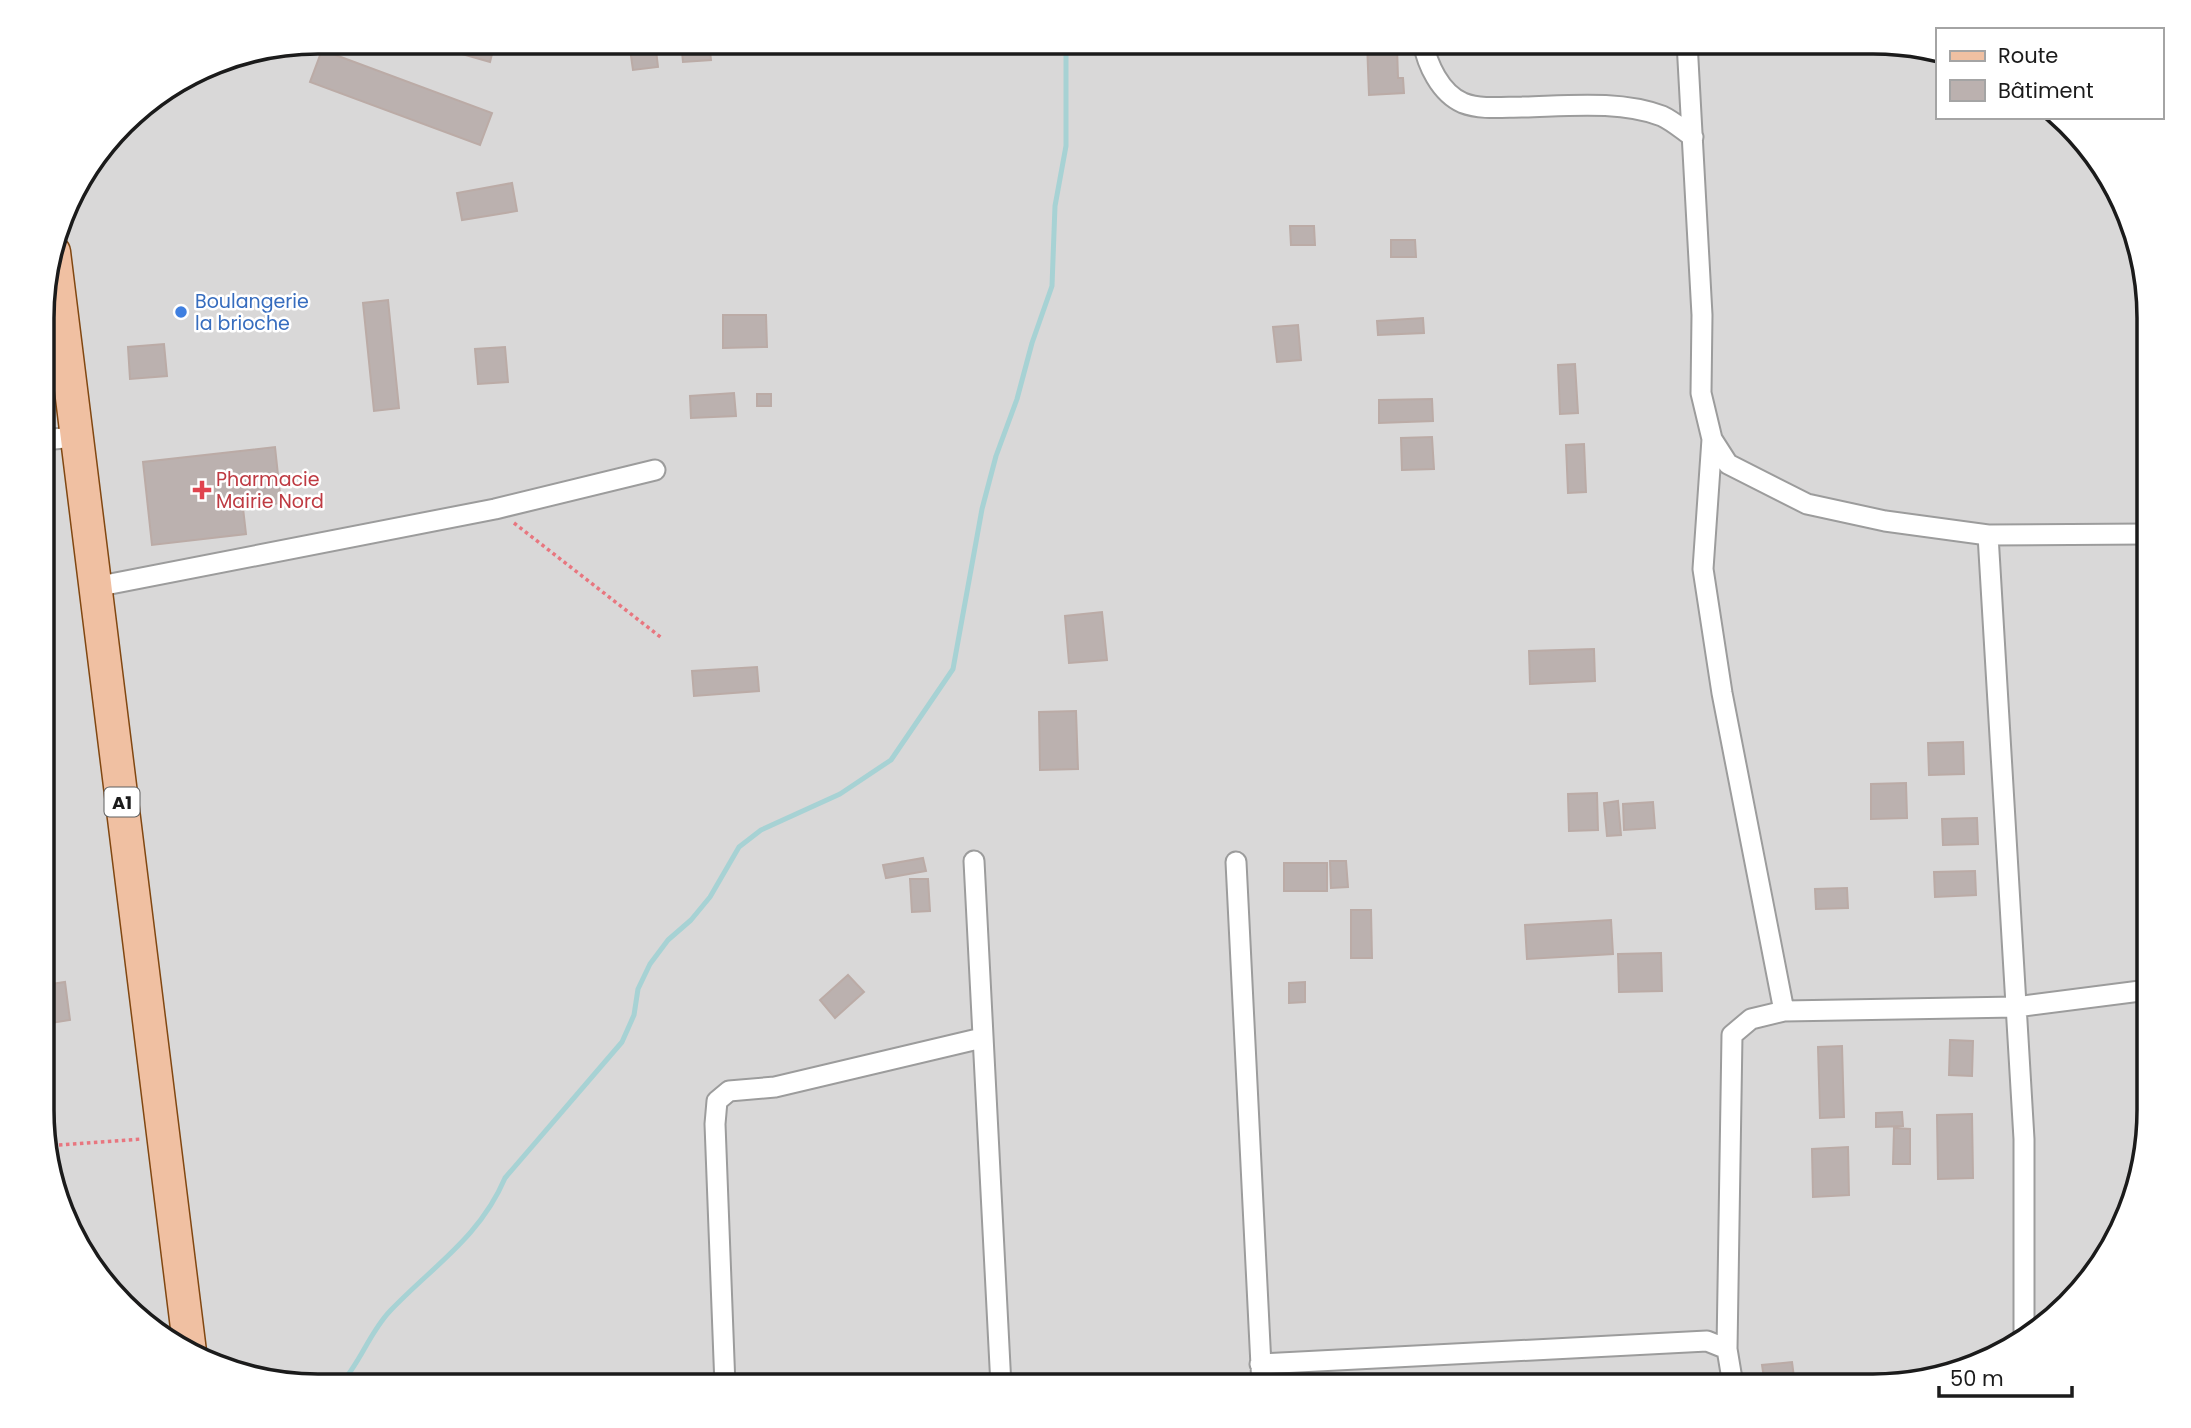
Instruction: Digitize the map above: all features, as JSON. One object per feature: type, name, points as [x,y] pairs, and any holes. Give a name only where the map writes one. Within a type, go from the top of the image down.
[{"type":"main road","name":"A1","points":[[55,299],[59,439],[95,587],[188,1339]]},
{"type":"street","points":[[1427,54],[1434,74],[1462,103],[1486,107],[1593,106],[1641,111],[1662,117],[1693,137]]},
{"type":"street","points":[[1688,54],[1702,315],[1701,393],[1712,439],[1703,569],[1722,693],[1784,1011]]},
{"type":"street","points":[[1712,439],[1728,464],[1807,504],[1885,521],[1988,535],[2137,534]]},
{"type":"street","points":[[95,587],[495,509],[655,470]]},
{"type":"street","points":[[1988,535],[2024,1139],[2024,1326]]},
{"type":"street","points":[[974,861],[1000,1374]]},
{"type":"street","points":[[1236,862],[1261,1374]]},
{"type":"street","points":[[1731,1374],[1727,1349],[1732,1035],[1751,1019],[1784,1011],[2016,1007],[2137,991]]},
{"type":"street","points":[[725,1374],[715,1124],[716,1106],[720,1097],[729,1091],[775,1087],[982,1038]]},
{"type":"street","points":[[1260,1364],[1692,1340],[1707,1341],[1727,1349]]},
{"type":"path","points":[[495,509],[663,639]]},
{"type":"path","points":[[57,1145],[164,1137]]},
{"type":"shaded area","points":[[318,54],[1873,54],[1936,62],[1936,119],[2046,119],[2082,157],[2110,201],[2123,233],[2132,267],[2137,318],[2137,1110],[2132,1161],[2123,1195],[2110,1227],[2082,1271],[2034,1319],[1990,1347],[1958,1360],[1924,1369],[1873,1374],[318,1374],[267,1369],[233,1360],[201,1347],[157,1319],[109,1271],[81,1227],[63,1178],[55,1127],[55,301],[59,267],[74,217],[90,186],[120,144],[157,109],[201,81],[250,63]]},
{"type":"building","points":[[320,54],[333,54],[492,113],[480,145],[310,82]]},
{"type":"building","points":[[462,54],[492,54],[490,62]]},
{"type":"building","points":[[631,54],[656,54],[658,67],[633,70]]},
{"type":"building","points":[[682,54],[710,54],[711,60],[683,62]]},
{"type":"building","points":[[1367,54],[1397,54],[1398,78],[1403,78],[1404,93],[1369,95]]},
{"type":"building","points":[[512,183],[517,211],[462,220],[457,193]]},
{"type":"building","points":[[1290,226],[1314,226],[1315,245],[1291,245]]},
{"type":"building","points":[[1391,240],[1415,240],[1416,257],[1391,257]]},
{"type":"building","points":[[388,300],[399,408],[374,411],[363,303]]},
{"type":"building","points":[[723,315],[766,315],[767,347],[723,348]]},
{"type":"building","points":[[1423,318],[1424,333],[1378,335],[1377,321]]},
{"type":"building","points":[[1298,325],[1301,360],[1277,362],[1273,327]]},
{"type":"building","points":[[164,344],[167,376],[130,379],[128,347]]},
{"type":"building","points":[[505,347],[508,382],[478,384],[475,349]]},
{"type":"building","points":[[1575,364],[1578,413],[1560,414],[1558,365]]},
{"type":"building","points":[[734,393],[736,416],[691,418],[690,396]]},
{"type":"building","points":[[757,394],[771,394],[771,406],[757,406]]},
{"type":"building","points":[[1432,399],[1433,421],[1379,423],[1379,400]]},
{"type":"building","points":[[1432,437],[1434,469],[1402,470],[1401,438]]},
{"type":"building","points":[[1584,444],[1586,492],[1568,493],[1566,445]]},
{"type":"building","points":[[275,447],[281,503],[243,508],[246,534],[152,545],[143,462]]},
{"type":"building","points":[[1102,612],[1107,660],[1069,663],[1065,616]]},
{"type":"building","points":[[1594,649],[1595,681],[1530,684],[1529,651]]},
{"type":"building","points":[[757,667],[759,691],[694,696],[692,671]]},
{"type":"building","points":[[1076,711],[1078,769],[1040,770],[1039,712]]},
{"type":"building","points":[[1963,742],[1964,774],[1929,775],[1928,743]]},
{"type":"building","points":[[1906,783],[1907,818],[1871,819],[1871,784]]},
{"type":"building","points":[[1597,793],[1598,830],[1569,831],[1568,794]]},
{"type":"building","points":[[1618,801],[1621,835],[1607,836],[1604,803]]},
{"type":"building","points":[[1653,802],[1655,828],[1624,830],[1623,804]]},
{"type":"building","points":[[1977,818],[1978,844],[1943,845],[1942,819]]},
{"type":"building","points":[[923,858],[926,871],[886,878],[883,865]]},
{"type":"building","points":[[1330,861],[1346,861],[1348,887],[1331,888]]},
{"type":"building","points":[[1284,863],[1327,863],[1327,891],[1284,891]]},
{"type":"building","points":[[1975,871],[1976,895],[1935,897],[1934,872]]},
{"type":"building","points":[[910,879],[928,879],[930,911],[912,912]]},
{"type":"building","points":[[1847,888],[1848,908],[1816,909],[1815,889]]},
{"type":"building","points":[[1351,910],[1371,910],[1372,958],[1351,958]]},
{"type":"building","points":[[1611,920],[1613,954],[1527,959],[1525,925]]},
{"type":"building","points":[[1661,953],[1662,991],[1619,992],[1618,954]]},
{"type":"building","points":[[848,975],[864,992],[835,1018],[820,1000]]},
{"type":"building","points":[[65,982],[70,1020],[54,1022],[54,984]]},
{"type":"building","points":[[1305,982],[1305,1002],[1289,1003],[1289,983]]},
{"type":"building","points":[[1950,1040],[1973,1041],[1972,1076],[1949,1075]]},
{"type":"building","points":[[1842,1046],[1844,1117],[1820,1118],[1818,1047]]},
{"type":"building","points":[[1902,1112],[1903,1126],[1876,1127],[1876,1113]]},
{"type":"building","points":[[1972,1114],[1973,1178],[1938,1179],[1937,1115]]},
{"type":"building","points":[[1894,1128],[1910,1129],[1910,1164],[1893,1164]]},
{"type":"building","points":[[1848,1147],[1849,1195],[1813,1197],[1812,1149]]},
{"type":"building","points":[[1792,1362],[1794,1374],[1763,1374],[1762,1365]]},
{"type":"waterway","points":[[348,1374],[390,1311],[469,1234],[495,1199],[505,1178],[622,1042],[634,1015],[638,989],[650,964],[668,940],[691,920],[710,897],[739,847],[761,830],[840,794],[891,760],[953,669],[982,509],[996,456],[1017,399],[1032,343],[1052,286],[1055,206],[1066,146],[1066,54]]},
{"type":"place","name":"Boulangerie la brioche","points":[[181,312]]},
{"type":"place","name":"Pharmacie Mairie Nord","points":[[202,490]]}]
